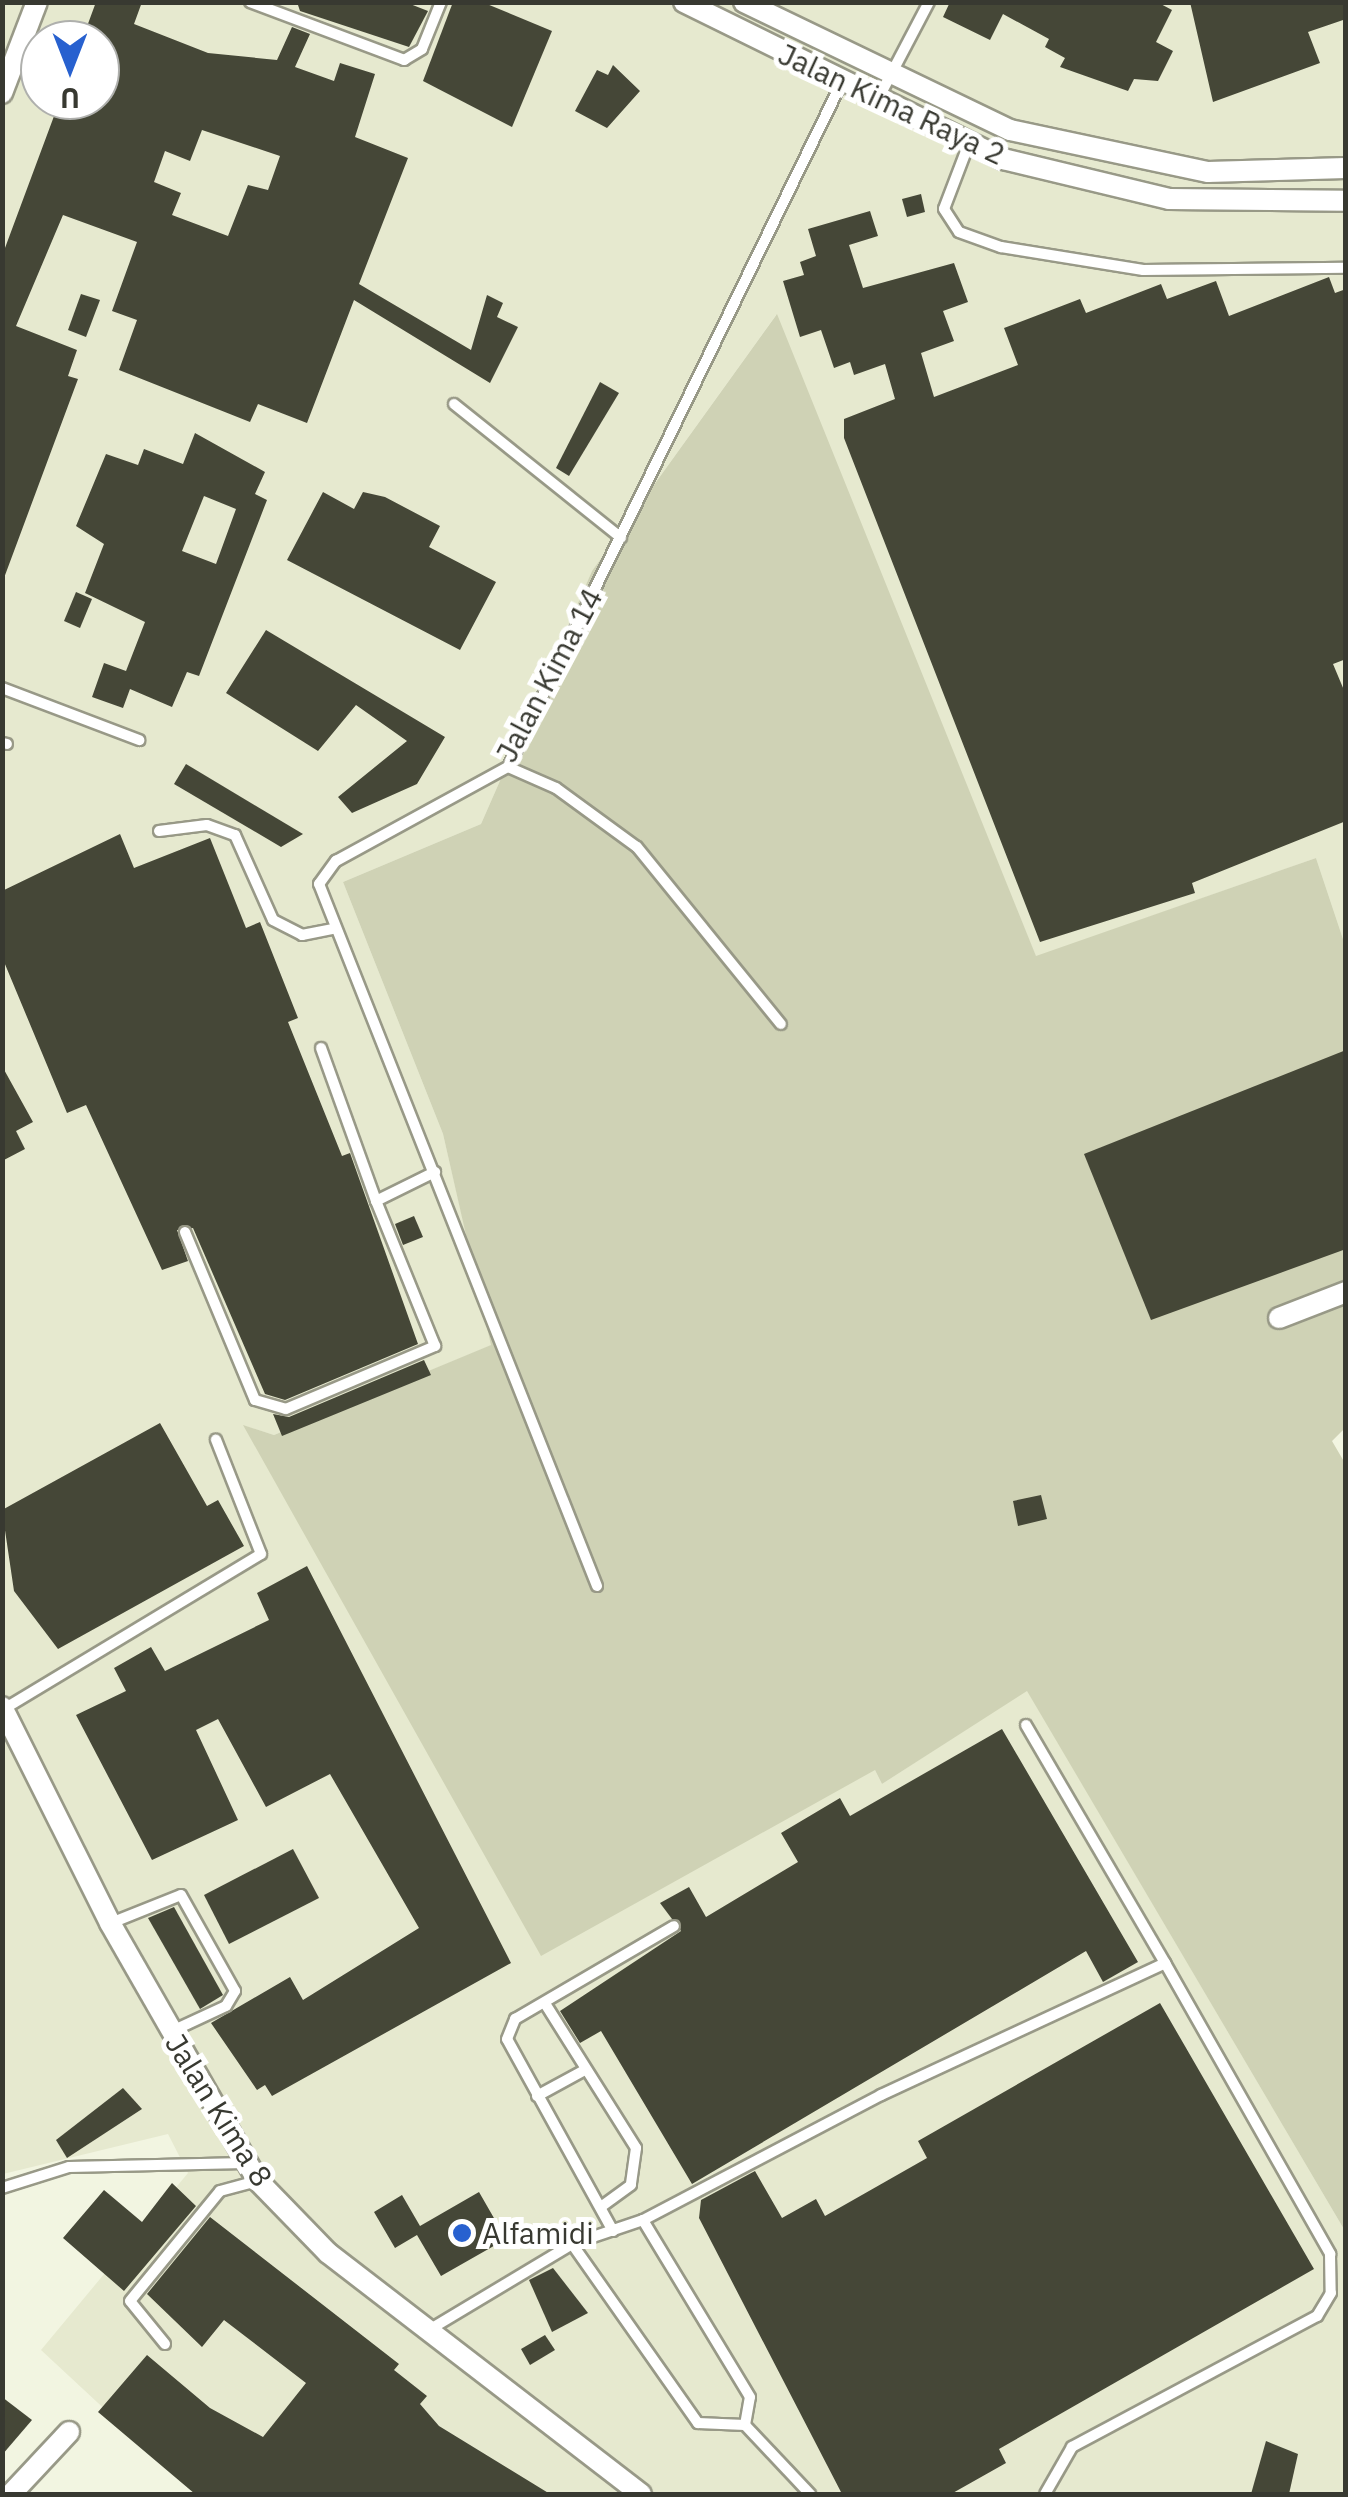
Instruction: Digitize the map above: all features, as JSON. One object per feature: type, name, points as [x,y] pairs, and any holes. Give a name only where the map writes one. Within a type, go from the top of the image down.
[{"type":"street","points":[[2,93],[37,2]]},
{"type":"street","name":"Jalan Kima Raya 2","points":[[684,2],[968,146],[1169,199],[1346,200]]},
{"type":"street","name":"Jalan Kima Raya 2","points":[[744,2],[983,121],[1116,158],[1208,172],[1346,168]]},
{"type":"street","points":[[1279,1318],[1346,1292]]},
{"type":"street","name":"Jalan Kima 8","points":[[3,1708],[110,1923],[251,2172],[328,2253],[641,2494]]},
{"type":"street","points":[[10,2494],[69,2432]]},
{"type":"lane","points":[[250,2],[404,60],[422,49],[440,2]]},
{"type":"lane","points":[[876,102],[930,2]]},
{"type":"lane","name":"Jalan Kima 14","points":[[597,1586],[318,884],[324,869],[508,767],[842,84]]},
{"type":"lane","points":[[968,146],[944,209],[959,232],[1001,247],[1143,270],[1346,268]]},
{"type":"lane","points":[[454,404],[620,538]]},
{"type":"lane","points":[[2,688],[139,740]]},
{"type":"lane","points":[[508,767],[556,788],[637,847],[781,1024]]},
{"type":"lane","points":[[159,831],[207,825],[235,835],[273,920],[302,936],[334,929]]},
{"type":"lane","points":[[184,1232],[255,1400],[286,1409],[435,1346],[376,1201],[321,1048]]},
{"type":"lane","points":[[376,1201],[435,1172]]},
{"type":"lane","points":[[3,1708],[261,1554],[216,1440]]},
{"type":"lane","points":[[1026,1725],[1330,2254],[1331,2292],[1317,2316],[1072,2447],[1045,2494]]},
{"type":"lane","points":[[110,1923],[181,1895],[218,1960],[234,2000],[170,2032]]},
{"type":"lane","points":[[613,2231],[507,2039],[514,2020],[546,2005],[674,1926]]},
{"type":"lane","points":[[428,2331],[572,2244],[643,2220],[881,2095],[1166,1963]]},
{"type":"lane","points":[[546,2005],[639,2164],[631,2185],[602,2205]]},
{"type":"lane","points":[[537,2096],[583,2071]]},
{"type":"lane","points":[[2,2188],[69,2167],[251,2172]]},
{"type":"lane","points":[[165,2344],[130,2301],[220,2191],[251,2172]]},
{"type":"lane","points":[[643,2220],[750,2398],[745,2425]]},
{"type":"lane","points":[[572,2244],[698,2422],[745,2425],[810,2494]]},
{"type":"shaded area","points":[[2,3],[1345,3],[1345,945],[1316,858],[1036,957],[776,315],[592,571],[481,824],[343,882],[443,1134],[492,1345],[274,1435],[245,1426],[875,1770],[882,1784],[1027,1690],[1345,2231],[1345,2494],[196,2494],[41,2350],[188,2173],[168,2134],[3,2174]]},
{"type":"shaded area","points":[[777,314],[1036,956],[1316,858],[1345,945],[1345,1055],[1100,1148],[1345,1247],[1345,1428],[1332,1441],[1346,1465],[1345,2231],[1027,1691],[882,1784],[875,1770],[541,1956],[243,1425],[274,1435],[491,1345],[443,1134],[343,882],[481,824],[592,571]]},
{"type":"building","points":[[96,2],[142,2],[134,24],[208,53],[277,60],[292,27],[310,34],[295,67],[334,81],[340,63],[375,74],[355,137],[408,158],[359,284],[471,350],[487,295],[503,303],[497,317],[518,327],[490,383],[354,300],[307,423],[258,404],[250,422],[119,370],[137,320],[112,311],[137,242],[63,215],[16,326],[77,350],[68,376],[78,379],[4,578],[2,256],[53,120],[120,120],[120,20],[89,20]],"holes":[[[202,130],[280,156],[268,190],[248,185],[228,236],[172,215],[181,193],[154,182],[165,151],[190,161]]]},
{"type":"building","points":[[297,2],[405,2],[428,11],[409,47],[300,11]]},
{"type":"building","points":[[453,2],[482,2],[552,31],[512,127],[423,81]]},
{"type":"building","points":[[950,2],[1157,2],[1172,10],[1156,42],[1173,51],[1158,81],[1134,79],[1128,91],[1060,67],[1065,58],[1045,47],[1049,39],[1003,14],[990,40],[943,17]]},
{"type":"building","points":[[1190,2],[1346,2],[1346,19],[1308,32],[1320,63],[1213,102]]},
{"type":"building","points":[[613,65],[640,91],[607,128],[575,111],[597,70],[608,75]]},
{"type":"building","points":[[921,194],[925,212],[907,217],[902,199]]},
{"type":"building","points":[[870,211],[878,236],[849,245],[863,288],[954,263],[968,302],[943,311],[954,341],[921,353],[934,397],[1018,365],[1004,328],[1080,299],[1086,313],[1161,284],[1167,299],[1216,281],[1229,316],[1329,277],[1335,293],[1346,289],[1346,659],[1333,664],[1346,695],[1346,821],[1192,883],[1195,893],[1040,942],[844,438],[844,419],[895,399],[885,364],[854,375],[850,362],[834,368],[821,330],[800,337],[783,281],[804,275],[800,262],[816,256],[808,229]]},
{"type":"building","points":[[81,294],[100,300],[86,337],[68,330]]},
{"type":"building","points":[[600,382],[619,393],[569,476],[556,468]]},
{"type":"building","points":[[195,433],[265,472],[255,494],[267,500],[199,676],[187,672],[172,707],[130,689],[123,708],[92,697],[104,663],[126,671],[145,622],[85,593],[104,544],[76,526],[106,454],[138,465],[144,449],[183,464]],"holes":[[[204,496],[236,509],[216,564],[182,551]]]},
{"type":"building","points":[[323,492],[354,509],[363,492],[385,497],[440,526],[429,547],[496,582],[460,650],[287,560]]},
{"type":"building","points":[[76,592],[92,599],[80,628],[64,621]]},
{"type":"building","points":[[266,630],[445,737],[417,784],[352,813],[338,797],[407,741],[356,705],[318,751],[226,693]]},
{"type":"building","points":[[186,764],[303,834],[281,847],[174,784]]},
{"type":"building","points":[[120,834],[134,868],[210,838],[246,928],[260,922],[298,1018],[288,1022],[342,1156],[350,1153],[418,1344],[285,1400],[265,1394],[193,1228],[177,1230],[188,1261],[162,1270],[86,1105],[67,1113],[2,957],[2,891]]},
{"type":"building","points":[[1346,1050],[1346,1249],[1151,1320],[1084,1154]]},
{"type":"building","points":[[2,1066],[33,1122],[16,1131],[25,1149],[2,1161]]},
{"type":"building","points":[[414,1216],[423,1237],[403,1245],[395,1224]]},
{"type":"building","points":[[424,1360],[431,1375],[282,1436],[273,1414],[289,1417]]},
{"type":"building","points":[[160,1423],[207,1506],[218,1500],[244,1546],[58,1649],[14,1591],[2,1510]]},
{"type":"building","points":[[1041,1495],[1047,1519],[1018,1526],[1013,1501]]},
{"type":"building","points":[[307,1566],[511,1963],[272,2096],[265,2085],[257,2090],[211,2023],[290,1977],[303,2000],[419,1928],[330,1774],[266,1807],[218,1719],[196,1730],[238,1820],[152,1860],[76,1715],[126,1691],[114,1668],[151,1647],[165,1671],[269,1620],[257,1593]]},
{"type":"building","points":[[1002,1729],[1138,1962],[1103,1982],[1086,1951],[692,2184],[601,2031],[580,2043],[560,2011],[681,1931],[660,1903],[689,1887],[706,1917],[798,1862],[781,1833],[840,1798],[850,1816]]},
{"type":"building","points":[[293,1849],[319,1898],[229,1944],[204,1895]]},
{"type":"building","points":[[174,1907],[223,1995],[200,2009],[148,1918]]},
{"type":"building","points":[[1160,2003],[1314,2269],[999,2449],[1006,2463],[951,2494],[842,2494],[699,2218],[701,2200],[755,2171],[782,2218],[816,2199],[825,2216],[927,2158],[918,2141]]},
{"type":"building","points":[[123,2088],[142,2109],[67,2158],[56,2140]]},
{"type":"building","points":[[172,2183],[196,2206],[124,2291],[63,2238],[104,2190],[142,2222]]},
{"type":"building","name":"Alfamidi","points":[[479,2192],[506,2239],[441,2276],[417,2235],[395,2248],[374,2212],[402,2195],[420,2226]]},
{"type":"building","points":[[210,2217],[399,2364],[394,2370],[427,2396],[420,2404],[439,2426],[550,2494],[195,2494],[98,2412],[147,2355],[210,2408],[263,2437],[306,2383],[224,2320],[202,2347],[147,2294]]},
{"type":"building","points":[[553,2268],[588,2313],[552,2332],[529,2280]]},
{"type":"building","points":[[545,2335],[555,2350],[530,2365],[521,2349]]},
{"type":"building","points":[[2,2397],[32,2420],[2,2455]]},
{"type":"building","points":[[1266,2441],[1298,2454],[1289,2494],[1251,2494]]},
{"type":"place","name":"Alfamidi","points":[[462,2233]]}]
